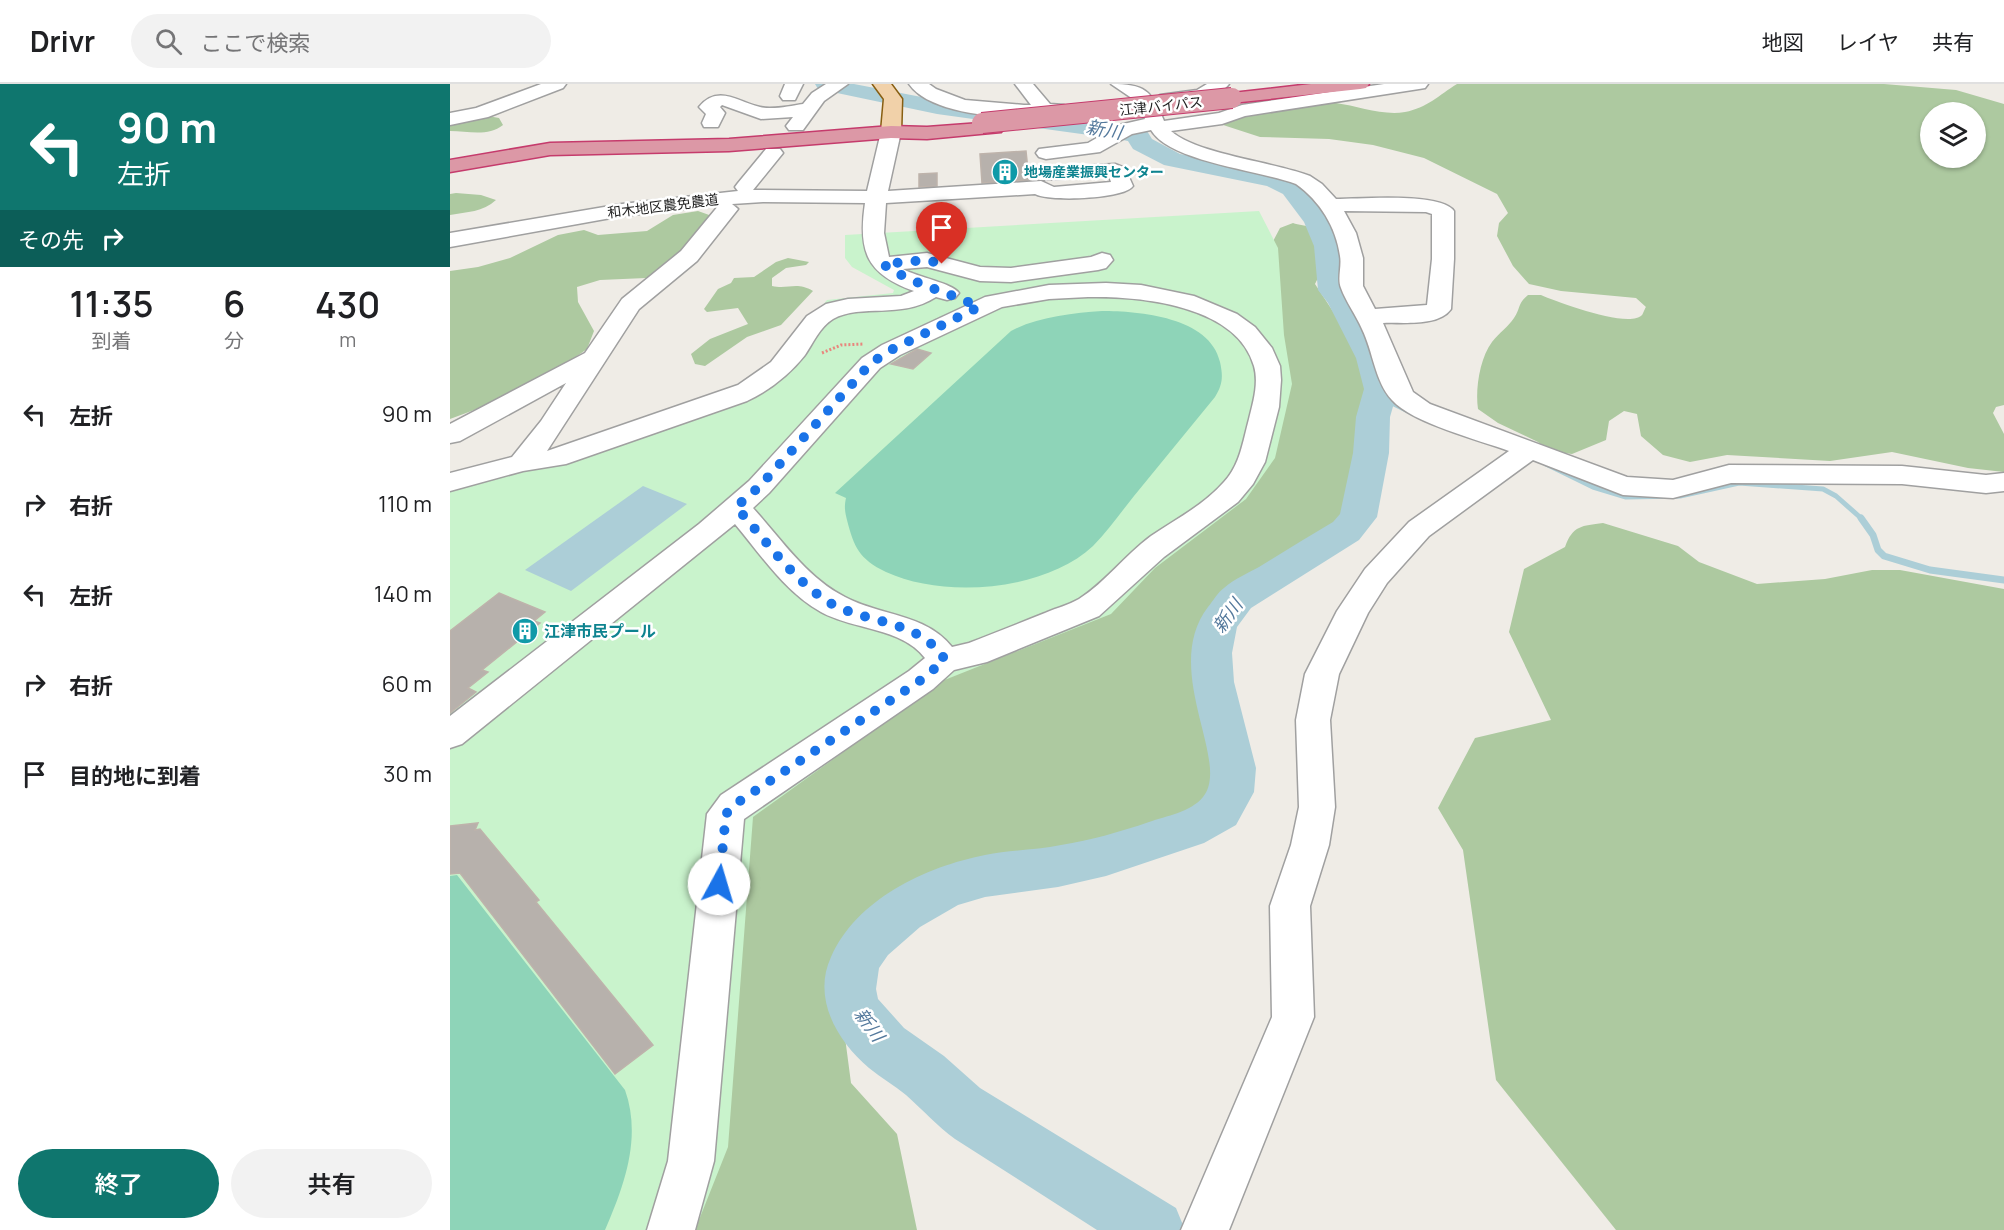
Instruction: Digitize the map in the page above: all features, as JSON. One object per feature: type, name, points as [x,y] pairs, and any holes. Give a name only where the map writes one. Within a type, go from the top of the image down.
[{"type":"highway","points":[[450,166],[550,149],[729,145],[891,132],[927,133],[1220,91],[1293,96],[1360,84]]},
{"type":"main road","points":[[888,94],[891,132]]},
{"type":"street","points":[[450,119],[481,113],[557,84]]},
{"type":"street","points":[[918,84],[925,91],[937,97],[970,106],[1045,110],[1202,95],[1220,91]]},
{"type":"street","points":[[1024,84],[1045,110]]},
{"type":"street","points":[[1120,84],[1147,100],[1164,136],[1180,145],[1228,170],[1303,180],[1315,188],[1330,205],[1345,233],[1353,258],[1351,286],[1375,330],[1402,396],[1421,410],[1530,449],[1623,486],[1673,489],[1729,474],[1902,476],[1976,483],[2004,482]]},
{"type":"street","points":[[1158,125],[1222,118],[1242,111],[1419,84]]},
{"type":"street","points":[[790,133],[822,94],[835,86]]},
{"type":"street","points":[[711,123],[716,113],[708,107],[713,102],[722,100],[735,101],[748,111],[761,113],[809,109]]},
{"type":"street","name":"和木地区農免農道","points":[[450,240],[598,214],[706,199],[763,196],[877,197],[1041,181],[1040,158],[1043,154],[1093,148],[1120,133],[1158,125]]},
{"type":"street","points":[[891,132],[877,197],[873,249],[883,264],[899,275],[956,296],[985,310]]},
{"type":"street","points":[[745,187],[773,153]]},
{"type":"street","points":[[1330,205],[1437,198],[1443,212],[1443,259],[1439,309],[1427,314],[1367,315]]},
{"type":"street","points":[[522,463],[547,433],[625,311],[646,287],[683,262],[727,208]]},
{"type":"street","points":[[883,264],[927,260],[980,274],[1011,275],[1098,263],[1102,260]]},
{"type":"street","points":[[450,482],[522,463],[556,458],[747,392],[773,375],[794,352],[815,321],[823,315],[831,311],[850,308],[905,304],[933,289]]},
{"type":"street","points":[[450,735],[709,531],[759,487],[871,363],[891,350],[985,310],[992,301],[1099,290],[1151,292],[1189,301],[1227,318],[1256,344],[1267,364],[1269,388],[1255,456],[1236,486],[1213,508],[1164,541],[1103,598],[1088,608],[975,654],[945,660],[921,680],[734,805],[726,814],[691,1161],[671,1230]]},
{"type":"street","points":[[450,435],[596,357]]},
{"type":"street","points":[[1205,1230],[1293,1017],[1290,906],[1310,845],[1317,807],[1313,720],[1323,674],[1353,611],[1376,576],[1419,529],[1530,449]]},
{"type":"street","points":[[736,507],[782,563],[821,598],[833,605],[905,630],[932,644],[945,660]]},
{"type":"path","points":[[816,357],[824,351],[849,344],[869,344],[891,350]]},
{"type":"green space","points":[[1457,84],[1884,84],[1956,90],[2004,104],[2004,405],[1996,407],[1993,413],[2004,434],[2004,472],[1968,468],[1892,452],[1830,461],[1727,455],[1690,462],[1663,455],[1641,436],[1637,414],[1624,411],[1609,421],[1606,440],[1572,454],[1549,451],[1538,442],[1498,423],[1478,409],[1479,374],[1488,349],[1512,321],[1522,301],[1528,295],[1541,295],[1593,313],[1623,319],[1642,315],[1646,307],[1636,298],[1561,291],[1529,284],[1513,266],[1497,236],[1499,223],[1508,213],[1497,194],[1424,158],[1373,145],[1329,139],[1260,137],[1217,123],[1276,108],[1311,104],[1336,103],[1379,112],[1397,113],[1413,110]]},
{"type":"green space","points":[[488,116],[499,118],[503,125],[484,132],[450,131],[450,120]]},
{"type":"green space","points":[[450,194],[481,195],[496,200],[480,209],[450,215]]},
{"type":"green space","points":[[698,211],[712,216],[668,266],[646,278],[600,280],[577,287],[578,302],[594,331],[587,349],[501,400],[450,419],[450,271],[478,267],[510,258],[558,235],[584,230],[598,235],[647,231],[673,215]]},
{"type":"green space","points":[[1259,211],[1278,248],[1284,335],[1292,384],[1275,458],[1246,499],[1155,568],[1111,614],[942,681],[753,817],[728,1147],[695,1230],[450,1230],[450,492],[557,461],[761,378],[827,300],[893,293],[894,290],[852,267],[845,258],[845,235]]},
{"type":"green space","points":[[1293,223],[1312,228],[1320,240],[1323,255],[1321,271],[1315,284],[1359,351],[1372,381],[1352,508],[1339,529],[1264,572],[1223,599],[1202,627],[1195,655],[1197,681],[1226,764],[1217,797],[1198,812],[1160,827],[1032,857],[969,861],[914,883],[870,911],[845,945],[838,984],[851,1083],[897,1134],[917,1230],[683,1230],[718,832],[1270,247],[1280,228]]},
{"type":"green space","points":[[788,258],[809,262],[806,265],[786,268],[772,278],[772,286],[797,286],[813,291],[781,325],[747,337],[705,366],[695,364],[691,354],[710,339],[748,324],[738,308],[707,312],[704,309],[718,289],[731,283],[734,278],[754,277],[776,262]]},
{"type":"green space","points":[[1102,311],[1153,315],[1188,326],[1203,335],[1214,347],[1222,376],[1220,388],[1215,397],[1093,546],[1073,561],[1049,573],[1022,581],[964,588],[936,586],[910,580],[886,572],[864,557],[855,545],[850,529],[845,512],[846,498],[835,493],[1011,331],[1044,319]]},
{"type":"green space","points":[[1603,523],[1678,546],[1699,562],[1757,584],[1825,579],[1872,570],[1900,570],[2004,589],[2004,1230],[1616,1230],[1496,1080],[1463,850],[1438,808],[1475,738],[1551,720],[1509,632],[1524,569],[1565,547],[1571,534],[1579,528]]},
{"type":"green space","points":[[457,875],[625,1090],[632,1126],[629,1162],[619,1196],[605,1230],[450,1230],[450,876]]},
{"type":"water","points":[[643,486],[687,504],[571,591],[525,570]]},
{"type":"building","points":[[1026,151],[1029,180],[982,183],[980,154]]},
{"type":"building","points":[[937,173],[937,186],[919,187],[919,174]]},
{"type":"building","points":[[917,349],[931,353],[913,369],[891,364]]},
{"type":"building","points":[[499,593],[545,612],[534,621],[540,623],[482,670],[488,672],[468,688],[476,692],[450,713],[450,631]]},
{"type":"building","points":[[478,823],[475,830],[480,829],[539,900],[536,902],[653,1045],[615,1074],[460,873],[450,874],[450,826]]},
{"type":"waterway","name":"新川","points":[[826,84],[937,107],[1118,131],[1138,136],[1142,144],[1173,160],[1274,180],[1292,188],[1317,221],[1328,246],[1333,290],[1342,301],[1372,358],[1381,389],[1373,417],[1371,453],[1358,517],[1346,531],[1237,598],[1218,624],[1211,653],[1213,682],[1233,768],[1231,792],[1219,812],[1194,826],[1082,862],[985,876],[954,884],[927,896],[902,911],[870,939],[862,948],[850,978],[851,1000],[855,1011],[887,1049],[924,1075],[956,1105],[983,1124],[1154,1230]]},
{"type":"waterway","points":[[1381,389],[1386,400],[1410,412]]},
{"type":"waterway","points":[[1546,464],[1593,487],[1626,497],[1680,496],[1739,483],[1823,489],[1836,496],[1861,518]]},
{"type":"waterway","points":[[1861,518],[1873,535],[1878,550],[1884,556],[1930,570],[2004,580]]},
{"type":"place","name":"地場産業振興センター","points":[[1005,172]]},
{"type":"place","name":"江津市民プール","points":[[525,631]]},
{"type":"route","points":[[719,884],[726,814],[734,805],[921,680],[945,660],[932,644],[898,626],[833,605],[821,598],[782,563],[736,507],[759,487],[871,363],[891,350],[979,307],[956,296],[919,285],[883,264],[927,260],[942,264]]}]
